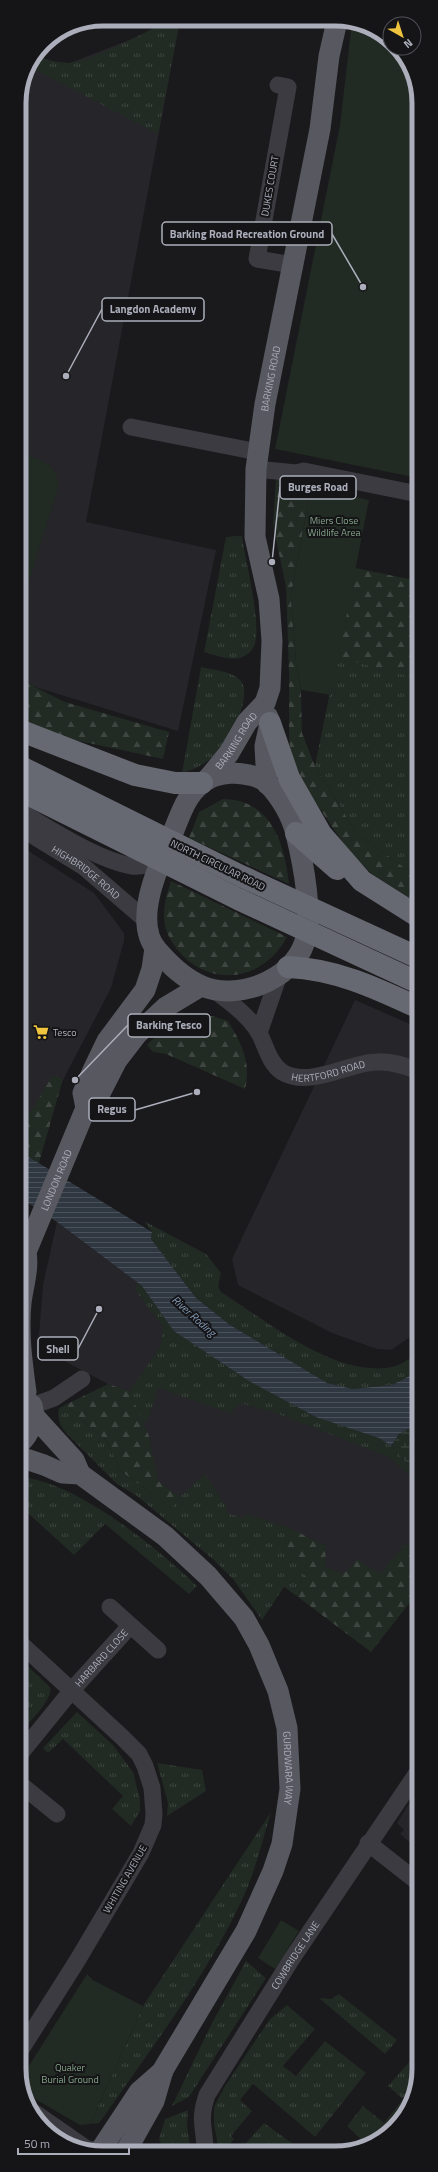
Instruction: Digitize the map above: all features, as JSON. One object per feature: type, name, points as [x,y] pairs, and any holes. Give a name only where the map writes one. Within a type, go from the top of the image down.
[{"type":"highway","points":[[267,713],[289,778],[321,834],[362,881],[412,913]]},
{"type":"highway","points":[[26,733],[135,775],[175,783],[204,781]]},
{"type":"highway","name":"NORTH CIRCULAR ROAD","points":[[26,769],[234,873],[412,955]]},
{"type":"highway","points":[[26,793],[238,899],[412,980]]},
{"type":"highway","points":[[296,833],[348,879],[362,881]]},
{"type":"highway","points":[[284,971],[326,970],[380,990],[412,1005]]},
{"type":"main road","name":"BARKING ROAD","points":[[326,26],[329,56]]},
{"type":"main road","name":"BARKING ROAD","points":[[268,784],[265,746],[271,681],[272,641],[269,599],[255,537],[257,461],[265,404],[320,129],[329,56],[337,26]]},
{"type":"main road","name":"BARKING ROAD","points":[[155,948],[150,935],[148,922],[149,897],[159,862],[187,800],[229,753],[247,722],[267,713]]},
{"type":"main road","points":[[155,948],[170,965],[208,988],[243,989],[259,984],[284,971],[304,946],[308,931],[308,904],[296,833],[287,811],[268,784],[255,776],[232,773],[219,774],[204,781]]},
{"type":"main road","name":"LONDON ROAD","points":[[26,1247],[86,1108],[83,1093],[107,1041],[145,990],[152,969],[155,948]]},
{"type":"main road","name":"LONDON ROAD","points":[[86,1108],[95,1103],[117,1060],[137,1034],[166,1007],[208,988]]},
{"type":"main road","name":"LONDON ROAD","points":[[26,1259],[28,1263],[26,1274]]},
{"type":"main road","name":"LONDON ROAD","points":[[26,1388],[28,1400]]},
{"type":"main road","points":[[26,1436],[28,1433],[28,1400]]},
{"type":"main road","name":"GURDWARA WAY","points":[[28,1400],[74,1460],[80,1474],[165,1536],[222,1590],[244,1618],[260,1645],[274,1678],[282,1708],[289,1747],[290,1789],[286,1819],[273,1871],[246,1932],[164,2070],[154,2102],[129,2146]]},
{"type":"main road","points":[[26,1459],[62,1473],[80,1474]]},
{"type":"main road","name":"GURDWARA WAY","points":[[103,2146],[139,2092],[164,2070]]},
{"type":"street","name":"DUKES COURT","points":[[278,85],[288,87],[257,259],[293,265]]},
{"type":"street","points":[[131,427],[296,473],[304,471],[412,493]]},
{"type":"street","name":"HIGHBRIDGE ROAD","points":[[26,815],[97,854],[132,866],[159,862]]},
{"type":"street","name":"HIGHBRIDGE ROAD","points":[[26,831],[84,868],[148,922]]},
{"type":"street","points":[[259,1033],[284,971]]},
{"type":"street","name":"HERTFORD ROAD","points":[[208,988],[242,1013],[259,1033],[268,1055],[282,1072],[308,1077],[376,1062],[407,1066],[412,1068]]},
{"type":"street","points":[[28,1400],[54,1398],[82,1379]]},
{"type":"street","name":"HARBARD CLOSE","points":[[110,1608],[158,1650]]},
{"type":"street","name":"HARBARD CLOSE","points":[[26,1747],[72,1690],[130,1626]]},
{"type":"street","name":"WHITING AVENUE","points":[[26,1648],[139,1754],[152,1788],[154,1801],[153,1826],[141,1853],[73,1968],[26,2042]]},
{"type":"street","name":"COWBRIDGE LANE","points":[[204,2146],[201,2120],[202,2108],[207,2095],[291,1960],[368,1843],[412,1780]]},
{"type":"street","points":[[26,1789],[57,1814]]},
{"type":"street","points":[[368,1843],[412,1878]]},
{"type":"street","points":[[45,2120],[74,2140]]},
{"type":"shaded area","points":[[158,26],[179,26],[86,522],[216,550],[178,731],[26,684],[26,98],[32,74],[41,58],[56,62],[70,63],[147,33]]},
{"type":"shaded area","points":[[26,849],[94,893],[124,933],[124,941],[111,988],[37,1130],[26,1124]]},
{"type":"shaded area","points":[[355,1000],[412,1025],[412,1336],[391,1350],[377,1349],[332,1333],[238,1285],[232,1259]]},
{"type":"shaded area","points":[[57,1222],[142,1286],[391,1446],[412,1468],[412,1575],[368,1636],[197,1524],[144,1483],[108,1384],[38,1347],[43,1285]]},
{"type":"shaded area","points":[[412,1799],[412,1844],[400,1834],[404,1830],[397,1823]]},
{"type":"green space","points":[[158,26],[179,26],[158,134],[34,69],[41,58],[56,62],[68,63],[78,61],[104,52]]},
{"type":"green space","points":[[351,28],[373,36],[382,42],[382,56],[396,56],[406,74],[411,93],[412,477],[275,449],[340,125]]},
{"type":"green space","points":[[26,454],[41,460],[52,468],[57,479],[58,488],[26,591]]},
{"type":"green space","points":[[276,479],[311,487],[291,596],[296,662],[301,690],[302,733],[315,766],[357,834],[412,873],[412,900],[372,874],[348,850],[292,768],[289,737],[289,674],[286,587],[273,525]]},
{"type":"green space","name":"Miers Close Wildlife Area","points":[[311,487],[369,500],[331,695],[301,690],[296,662],[291,596]]},
{"type":"green space","points":[[242,536],[255,606],[256,633],[255,644],[251,651],[247,655],[240,658],[231,659],[204,652],[226,537]]},
{"type":"green space","points":[[355,568],[412,580],[412,873],[357,834],[315,766]]},
{"type":"green space","points":[[355,568],[412,580],[412,677],[337,657]]},
{"type":"green space","points":[[201,667],[233,675],[241,681],[244,688],[244,697],[239,717],[224,745],[211,759],[202,765],[182,773]]},
{"type":"green space","points":[[26,682],[65,702],[169,732],[163,759],[37,732],[26,727]]},
{"type":"green space","points":[[223,799],[239,801],[253,807],[264,815],[272,826],[279,840],[284,854],[289,884],[189,838],[199,812]]},
{"type":"green space","points":[[171,881],[287,937],[278,951],[267,962],[240,974],[226,975],[211,973],[197,967],[184,957],[178,950],[170,939],[166,930],[164,909]]},
{"type":"green space","points":[[199,1016],[212,1016],[228,1021],[241,1045],[246,1062],[247,1080],[245,1089],[166,1054],[153,1052],[147,1045],[158,1034],[171,1026],[184,1020]]},
{"type":"green space","points":[[53,1075],[63,1079],[39,1163],[26,1155],[26,1120]]},
{"type":"green space","points":[[144,1221],[206,1254],[221,1273],[218,1286],[221,1292],[299,1343],[343,1363],[365,1368],[386,1368],[395,1366],[412,1357],[412,1375],[392,1385],[352,1389],[327,1384],[230,1325],[196,1298],[151,1239],[152,1232]]},
{"type":"green space","points":[[137,1283],[142,1286],[174,1331],[249,1381],[316,1417],[379,1438],[391,1446],[412,1468],[412,1478],[389,1457],[273,1412],[243,1404],[234,1408],[232,1414],[158,1388],[148,1421],[142,1422],[129,1391],[160,1348],[163,1327],[135,1290]]},
{"type":"green space","points":[[108,1384],[129,1391],[149,1436],[158,1481],[180,1497],[171,1508],[121,1471],[107,1441],[65,1405]]},
{"type":"green space","points":[[65,1405],[107,1441],[121,1471],[171,1508],[180,1497],[205,1474],[226,1507],[227,1513],[244,1518],[247,1514],[287,1527],[283,1551],[306,1566],[298,1597],[284,1587],[262,1620],[233,1579],[215,1561],[137,1496],[117,1484],[66,1433],[58,1418],[59,1408]]},
{"type":"green space","points":[[412,1427],[412,1468],[391,1446],[399,1434]]},
{"type":"green space","points":[[26,1478],[42,1481],[65,1490],[90,1503],[138,1536],[197,1586],[189,1594],[105,1524],[74,1555],[26,1511]]},
{"type":"green space","points":[[287,1527],[326,1546],[325,1567],[343,1574],[357,1560],[380,1573],[406,1544],[412,1549],[412,1600],[371,1652],[298,1597],[306,1566],[283,1551]]},
{"type":"green space","points":[[26,1665],[50,1687],[48,1698],[26,1726],[26,1714],[30,1709],[26,1705]]},
{"type":"green space","points":[[77,1712],[113,1745],[133,1772],[140,1799],[140,1811],[131,1826],[112,1809],[123,1796],[63,1739],[48,1753],[43,1748]]},
{"type":"green space","points":[[157,1763],[202,1770],[206,1791],[167,1816],[168,1803]]},
{"type":"green space","points":[[271,1812],[246,1891],[227,1930],[211,1958],[178,2011],[105,2115],[99,2123],[90,2124],[143,2006]]},
{"type":"green space","points":[[281,1920],[299,1931],[275,1969],[258,1958]]},
{"type":"green space","points":[[246,1961],[266,1978],[189,2097],[172,2106],[211,2025]]},
{"type":"green space","name":"Quaker Burial Ground","points":[[87,1974],[93,1980],[143,2006],[90,2124],[80,2125],[32,2097],[26,2070]]},
{"type":"green space","points":[[339,1994],[397,2040],[385,2054],[319,1998],[331,1999]]},
{"type":"green space","points":[[287,2005],[315,2029],[283,2066],[296,2076],[325,2041],[366,2073],[315,2137],[253,2084],[240,2100],[252,2111],[231,2136],[234,2139],[229,2145],[230,2146],[218,2146],[214,2124],[214,2107],[225,2086],[270,2019]]},
{"type":"green space","points":[[412,2059],[411,2084],[399,2112],[386,2127],[363,2141],[347,2126],[363,2106],[384,2123],[403,2099],[388,2086]]},
{"type":"green space","points":[[188,2110],[187,2126],[190,2146],[162,2146],[159,2139],[165,2119]]},
{"type":"green space","points":[[264,2123],[296,2146],[240,2146],[243,2143],[245,2144]]},
{"type":"water","name":"River Roding","points":[[26,1155],[152,1232],[151,1239],[196,1298],[230,1325],[327,1383],[352,1389],[392,1385],[412,1375],[412,1427],[399,1434],[391,1446],[379,1438],[316,1417],[249,1381],[174,1331],[142,1286],[57,1222],[26,1202]]},
{"type":"place","name":"Barking Road Recreation Ground","points":[[363,287]]},
{"type":"place","name":"Langdon Academy","points":[[66,376]]},
{"type":"place","name":"Burges Road","points":[[272,562]]},
{"type":"place","name":"Tesco","points":[[41,1032]]},
{"type":"place","name":"Barking Tesco","points":[[75,1080]]},
{"type":"place","name":"Regus","points":[[197,1092]]},
{"type":"place","name":"Shell","points":[[99,1309]]}]
